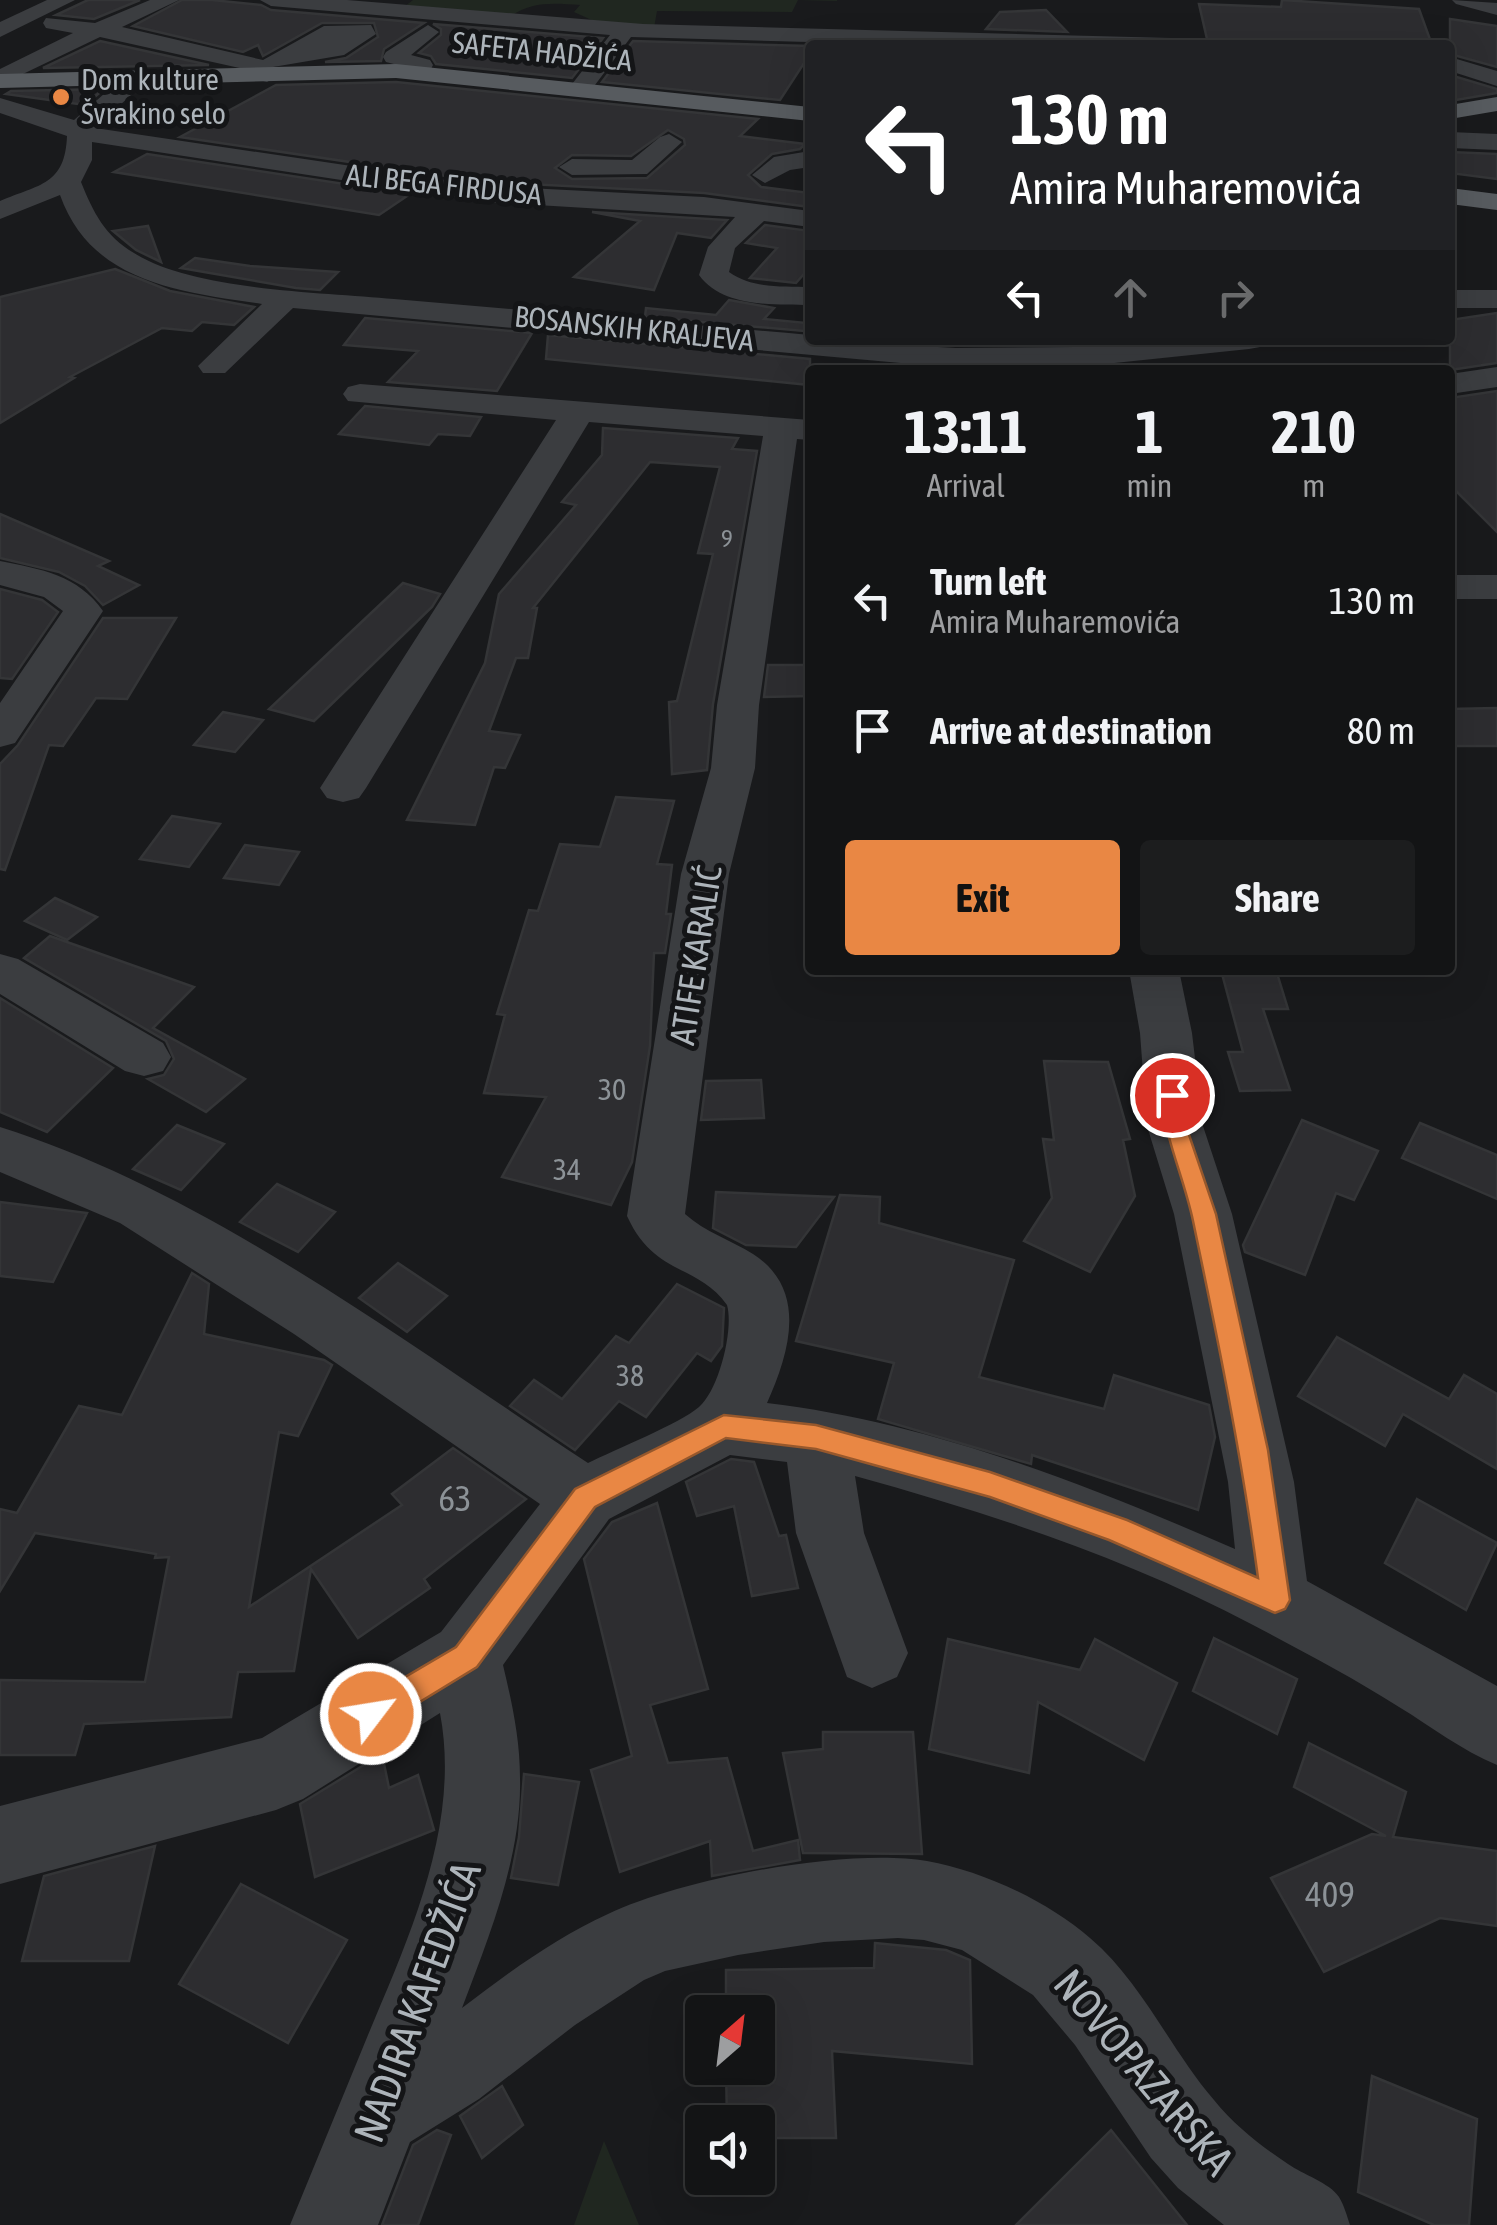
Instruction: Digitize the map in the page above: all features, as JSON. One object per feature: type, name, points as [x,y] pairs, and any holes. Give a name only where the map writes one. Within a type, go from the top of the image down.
[{"type":"main road","name":"SAFETA HADŽIĆA","points":[[0,80],[135,79],[274,64],[419,72],[805,113]]},
{"type":"main road","points":[[1455,111],[1497,104]]},
{"type":"main road","points":[[1455,197],[1497,202]]},
{"type":"street","points":[[0,30],[64,0]]},
{"type":"street","points":[[1463,0],[1497,9]]},
{"type":"street","name":"SAFETA HADŽIĆA","points":[[0,80],[100,30],[177,4]]},
{"type":"street","points":[[273,10],[325,4],[625,30],[892,40]]},
{"type":"street","points":[[274,64],[356,6]]},
{"type":"street","points":[[54,23],[100,30]]},
{"type":"street","name":"SAFETA HADŽIĆA","points":[[100,30],[196,43],[274,64]]},
{"type":"street","points":[[581,88],[625,30]]},
{"type":"street","points":[[419,72],[422,64],[394,57],[428,32]]},
{"type":"street","points":[[196,43],[233,34]]},
{"type":"street","points":[[1455,66],[1497,80]]},
{"type":"street","points":[[0,211],[68,182],[79,160],[84,123],[135,79]]},
{"type":"street","points":[[0,105],[80,133]]},
{"type":"street","points":[[102,107],[141,112]]},
{"type":"street","name":"ALI BEGA FIRDUSA","points":[[80,133],[486,194],[615,199],[805,218]]},
{"type":"street","points":[[1455,140],[1497,142]]},
{"type":"street","points":[[545,163],[614,170],[638,168],[669,142]]},
{"type":"street","points":[[766,175],[783,163],[805,160]]},
{"type":"street","name":"BOSANSKIH KRALJEVA","points":[[68,182],[74,209],[91,236],[128,264],[183,281],[286,298],[956,364],[1078,348],[1142,345]]},
{"type":"street","points":[[758,212],[724,241],[714,263],[714,275],[726,286],[752,293],[805,296]]},
{"type":"street","points":[[214,366],[286,298]]},
{"type":"street","points":[[1455,299],[1494,302]]},
{"type":"street","points":[[1473,381],[1497,413]]},
{"type":"street","name":"ATIFE KARALIĆ","points":[[360,394],[580,409],[796,430],[738,705],[734,768],[705,874],[656,1216],[660,1228],[672,1238],[744,1280],[758,1304],[762,1334],[724,1426]]},
{"type":"street","points":[[342,788],[580,409]]},
{"type":"street","points":[[0,573],[61,590],[79,602],[83,611],[0,734]]},
{"type":"street","points":[[1455,587],[1497,587]]},
{"type":"street","points":[[0,971],[144,1057]]},
{"type":"street","points":[[1155,975],[1166,1033],[1175,1126],[1204,1214],[1228,1322],[1261,1482],[1275,1600]]},
{"type":"street","points":[[0,1148],[140,1207],[316,1316],[585,1498]]},
{"type":"street","points":[[0,1846],[276,1772],[466,1657],[585,1498],[724,1426],[816,1437],[990,1484],[1117,1530],[1275,1600],[1422,1680],[1497,1728]]},
{"type":"street","points":[[816,1437],[830,1532],[872,1653]]},
{"type":"street","name":"NADIRA KAFEDŽIĆA","points":[[334,2225],[452,1929],[475,1840],[483,1783],[481,1732],[466,1657]]},
{"type":"street","name":"NOVOPAZARSKA","points":[[381,2111],[455,2065],[532,2005],[641,1939],[728,1918],[834,1902],[922,1900],[996,1921],[1074,1977],[1127,2045],[1182,2129],[1245,2190],[1306,2225]]},
{"type":"shaded area","points":[[413,0],[798,0],[792,12],[657,11],[654,28],[607,27],[574,12],[580,5],[535,5],[511,16],[404,7]]},
{"type":"shaded area","points":[[604,2141],[639,2225],[574,2225]]},
{"type":"building","points":[[88,0],[140,0],[94,19],[56,15]]},
{"type":"building","points":[[182,0],[424,23],[384,49],[381,61],[325,62],[346,58],[378,37],[374,23],[322,23],[263,56],[258,45],[243,52],[133,26]]},
{"type":"building","points":[[1282,0],[1419,9],[1430,40],[1207,39],[1199,4],[1281,7]]},
{"type":"building","points":[[1046,10],[1067,32],[986,29],[1000,12]]},
{"type":"building","points":[[1450,19],[1497,26],[1497,67],[1455,55],[1455,40],[1450,40]]},
{"type":"building","points":[[433,24],[603,38],[572,78],[436,64],[431,56],[419,53],[441,35],[441,29]]},
{"type":"building","points":[[100,41],[209,65],[43,68]]},
{"type":"building","points":[[633,41],[805,46],[805,62],[780,100],[602,82]]},
{"type":"building","points":[[1455,76],[1497,89],[1497,93],[1455,100]]},
{"type":"building","points":[[396,82],[758,119],[740,136],[805,144],[800,149],[772,154],[748,175],[761,187],[805,192],[805,206],[704,193],[486,182],[180,137],[276,85]],"holes":[[[668,130],[684,139],[685,145],[647,178],[572,179],[555,168],[572,155],[631,156]]]},
{"type":"building","name":"Dom kulture Švrakino selo","points":[[104,89],[85,105],[6,94],[11,91]]},
{"type":"building","points":[[1455,152],[1497,154],[1497,179],[1455,174]]},
{"type":"building","points":[[147,154],[410,194],[379,215],[114,172]]},
{"type":"building","points":[[592,212],[727,220],[711,238],[677,233],[654,290],[574,277],[640,221]]},
{"type":"building","points":[[765,225],[805,230],[805,273],[796,283],[750,278],[777,248],[746,243]]},
{"type":"building","points":[[148,226],[161,262],[136,250],[113,231]]},
{"type":"building","points":[[195,258],[338,272],[320,290],[296,288],[181,268]]},
{"type":"building","points":[[115,269],[170,291],[254,307],[234,325],[202,322],[192,331],[162,328],[70,377],[74,378],[0,423],[0,297]]},
{"type":"building","points":[[729,300],[774,308],[764,319],[805,323],[805,328],[645,317],[646,308],[716,315]]},
{"type":"building","points":[[1497,313],[1497,363],[1455,369],[1455,365],[1450,365],[1455,319]]},
{"type":"building","points":[[365,318],[532,333],[497,391],[388,382],[418,351],[344,345]]},
{"type":"building","points":[[548,335],[810,359],[810,365],[805,365],[805,385],[546,359]]},
{"type":"building","points":[[1497,391],[1497,532],[1455,490],[1455,397]]},
{"type":"building","points":[[365,406],[481,417],[470,436],[438,434],[429,445],[339,434]]},
{"type":"building","points":[[603,428],[738,438],[732,449],[757,451],[713,704],[707,770],[672,774],[669,702],[677,701],[713,554],[698,553],[720,467],[650,462],[533,608],[537,608],[528,658],[516,658],[489,731],[520,735],[505,768],[494,767],[475,825],[407,820],[485,663],[499,594],[576,505],[562,502],[602,455]]},
{"type":"building","points":[[0,514],[109,561],[98,566],[139,585],[103,605],[85,586],[59,572],[0,558]]},
{"type":"building","points":[[403,583],[440,594],[432,607],[314,721],[269,709]]},
{"type":"building","points":[[0,589],[42,600],[58,612],[12,679],[0,678]]},
{"type":"building","points":[[103,618],[176,618],[127,699],[96,698],[63,746],[49,745],[5,870],[0,869],[0,764],[18,745]]},
{"type":"building","points":[[768,665],[805,665],[805,696],[764,697]]},
{"type":"building","points":[[1497,708],[1497,746],[1455,746],[1455,709]]},
{"type":"building","points":[[223,712],[263,720],[235,752],[194,745]]},
{"type":"building","points":[[616,797],[674,801],[657,864],[672,865],[665,953],[654,953],[650,1046],[632,1162],[611,1205],[502,1177],[546,1097],[484,1093],[505,1015],[497,1014],[529,910],[538,911],[560,844],[600,847]]},
{"type":"building","points":[[172,816],[220,824],[189,867],[140,859]]},
{"type":"building","points":[[245,845],[299,852],[279,885],[224,878]]},
{"type":"building","points":[[55,898],[97,917],[67,940],[25,921]]},
{"type":"building","points":[[50,936],[194,987],[153,1028],[245,1079],[206,1112],[148,1079],[164,1075],[174,1059],[166,1041],[24,958]]},
{"type":"building","points":[[1222,975],[1278,975],[1288,1009],[1263,1009],[1290,1090],[1240,1091],[1228,1052],[1243,1052]]},
{"type":"building","points":[[0,998],[113,1068],[47,1132],[0,1112]]},
{"type":"building","points":[[1044,1061],[1108,1062],[1130,1139],[1123,1140],[1135,1196],[1090,1272],[1024,1241],[1052,1198],[1043,1139],[1054,1140]]},
{"type":"building","points":[[761,1080],[764,1118],[701,1120],[706,1081]]},
{"type":"building","points":[[1302,1120],[1378,1151],[1354,1200],[1336,1193],[1305,1275],[1245,1252],[1243,1245]]},
{"type":"building","points":[[1420,1123],[1497,1155],[1497,1199],[1402,1158]]},
{"type":"building","points":[[177,1125],[224,1144],[181,1190],[133,1169]]},
{"type":"building","points":[[277,1184],[335,1212],[298,1252],[240,1222]]},
{"type":"building","points":[[716,1192],[834,1197],[796,1247],[746,1245],[713,1228]]},
{"type":"building","points":[[840,1195],[880,1197],[879,1223],[1014,1260],[979,1377],[1104,1409],[1114,1375],[1209,1405],[1215,1437],[1198,1510],[1032,1455],[1031,1464],[878,1419],[894,1363],[796,1341]]},
{"type":"building","points":[[0,1202],[87,1213],[53,1282],[0,1276]]},
{"type":"building","points":[[398,1263],[447,1296],[407,1332],[359,1298]]},
{"type":"building","points":[[192,1273],[209,1284],[204,1334],[332,1365],[298,1436],[279,1432],[249,1607],[402,1505],[392,1494],[453,1448],[526,1499],[424,1579],[430,1588],[358,1638],[311,1569],[294,1671],[238,1672],[231,1717],[84,1724],[75,1755],[0,1755],[0,1680],[145,1682],[169,1557],[155,1558],[156,1554],[35,1533],[0,1591],[0,1509],[17,1513],[79,1406],[122,1415]]},
{"type":"building","points":[[677,1284],[724,1308],[722,1346],[711,1361],[697,1353],[646,1417],[619,1401],[575,1450],[510,1406],[534,1380],[562,1399],[616,1336],[629,1343]]},
{"type":"building","points":[[1337,1337],[1449,1399],[1464,1375],[1497,1394],[1497,1469],[1403,1414],[1385,1446],[1298,1396]]},
{"type":"building","points":[[731,1459],[754,1462],[779,1536],[786,1535],[798,1588],[752,1596],[734,1506],[697,1516],[686,1482]]},
{"type":"building","points":[[1417,1499],[1497,1543],[1466,1610],[1385,1563]]},
{"type":"building","points":[[657,1503],[708,1689],[650,1705],[668,1763],[727,1758],[753,1851],[798,1840],[800,1860],[712,1876],[710,1841],[620,1872],[591,1770],[632,1756],[584,1559],[612,1522]]},
{"type":"building","points":[[1214,1638],[1297,1679],[1277,1734],[1193,1691]]},
{"type":"building","points":[[948,1639],[1080,1670],[1095,1639],[1177,1683],[1144,1760],[1038,1702],[1029,1773],[929,1749]]},
{"type":"building","points":[[823,1732],[913,1732],[922,1854],[803,1853],[783,1753],[823,1749]]},
{"type":"building","points":[[1309,1743],[1406,1792],[1393,1837],[1497,1851],[1497,1926],[1440,1918],[1324,1972],[1271,1878],[1372,1834],[1386,1836],[1294,1787]]},
{"type":"building","points":[[382,1754],[389,1788],[418,1775],[434,1830],[315,1877],[300,1804]]},
{"type":"building","points":[[524,1774],[579,1782],[558,1885],[511,1878]]},
{"type":"building","points":[[155,1846],[129,1961],[22,1961],[44,1876]]},
{"type":"building","points":[[241,1884],[347,1940],[288,2043],[179,1984]]},
{"type":"building","points":[[875,1943],[946,1950],[970,1960],[972,2064],[832,2051],[836,2138],[775,2138],[775,2105],[727,2105],[726,2085],[775,2085],[775,1995],[726,1995],[726,1970],[874,1968]]},
{"type":"building","points":[[1372,2076],[1477,2119],[1469,2225],[1434,2225],[1358,2192]]},
{"type":"building","points":[[502,2086],[523,2125],[482,2158],[460,2116]]},
{"type":"building","points":[[437,2130],[451,2135],[418,2225],[382,2225],[413,2145]]},
{"type":"building","points":[[1111,2130],[1187,2225],[1016,2225]]},
{"type":"place","name":"Dom kulture Švrakino selo","points":[[61,97]]},
{"type":"route","points":[[371,1714],[466,1657],[585,1498],[724,1426],[816,1437],[990,1484],[1117,1530],[1275,1600],[1261,1482],[1204,1214],[1175,1126],[1172,1095]]}]
